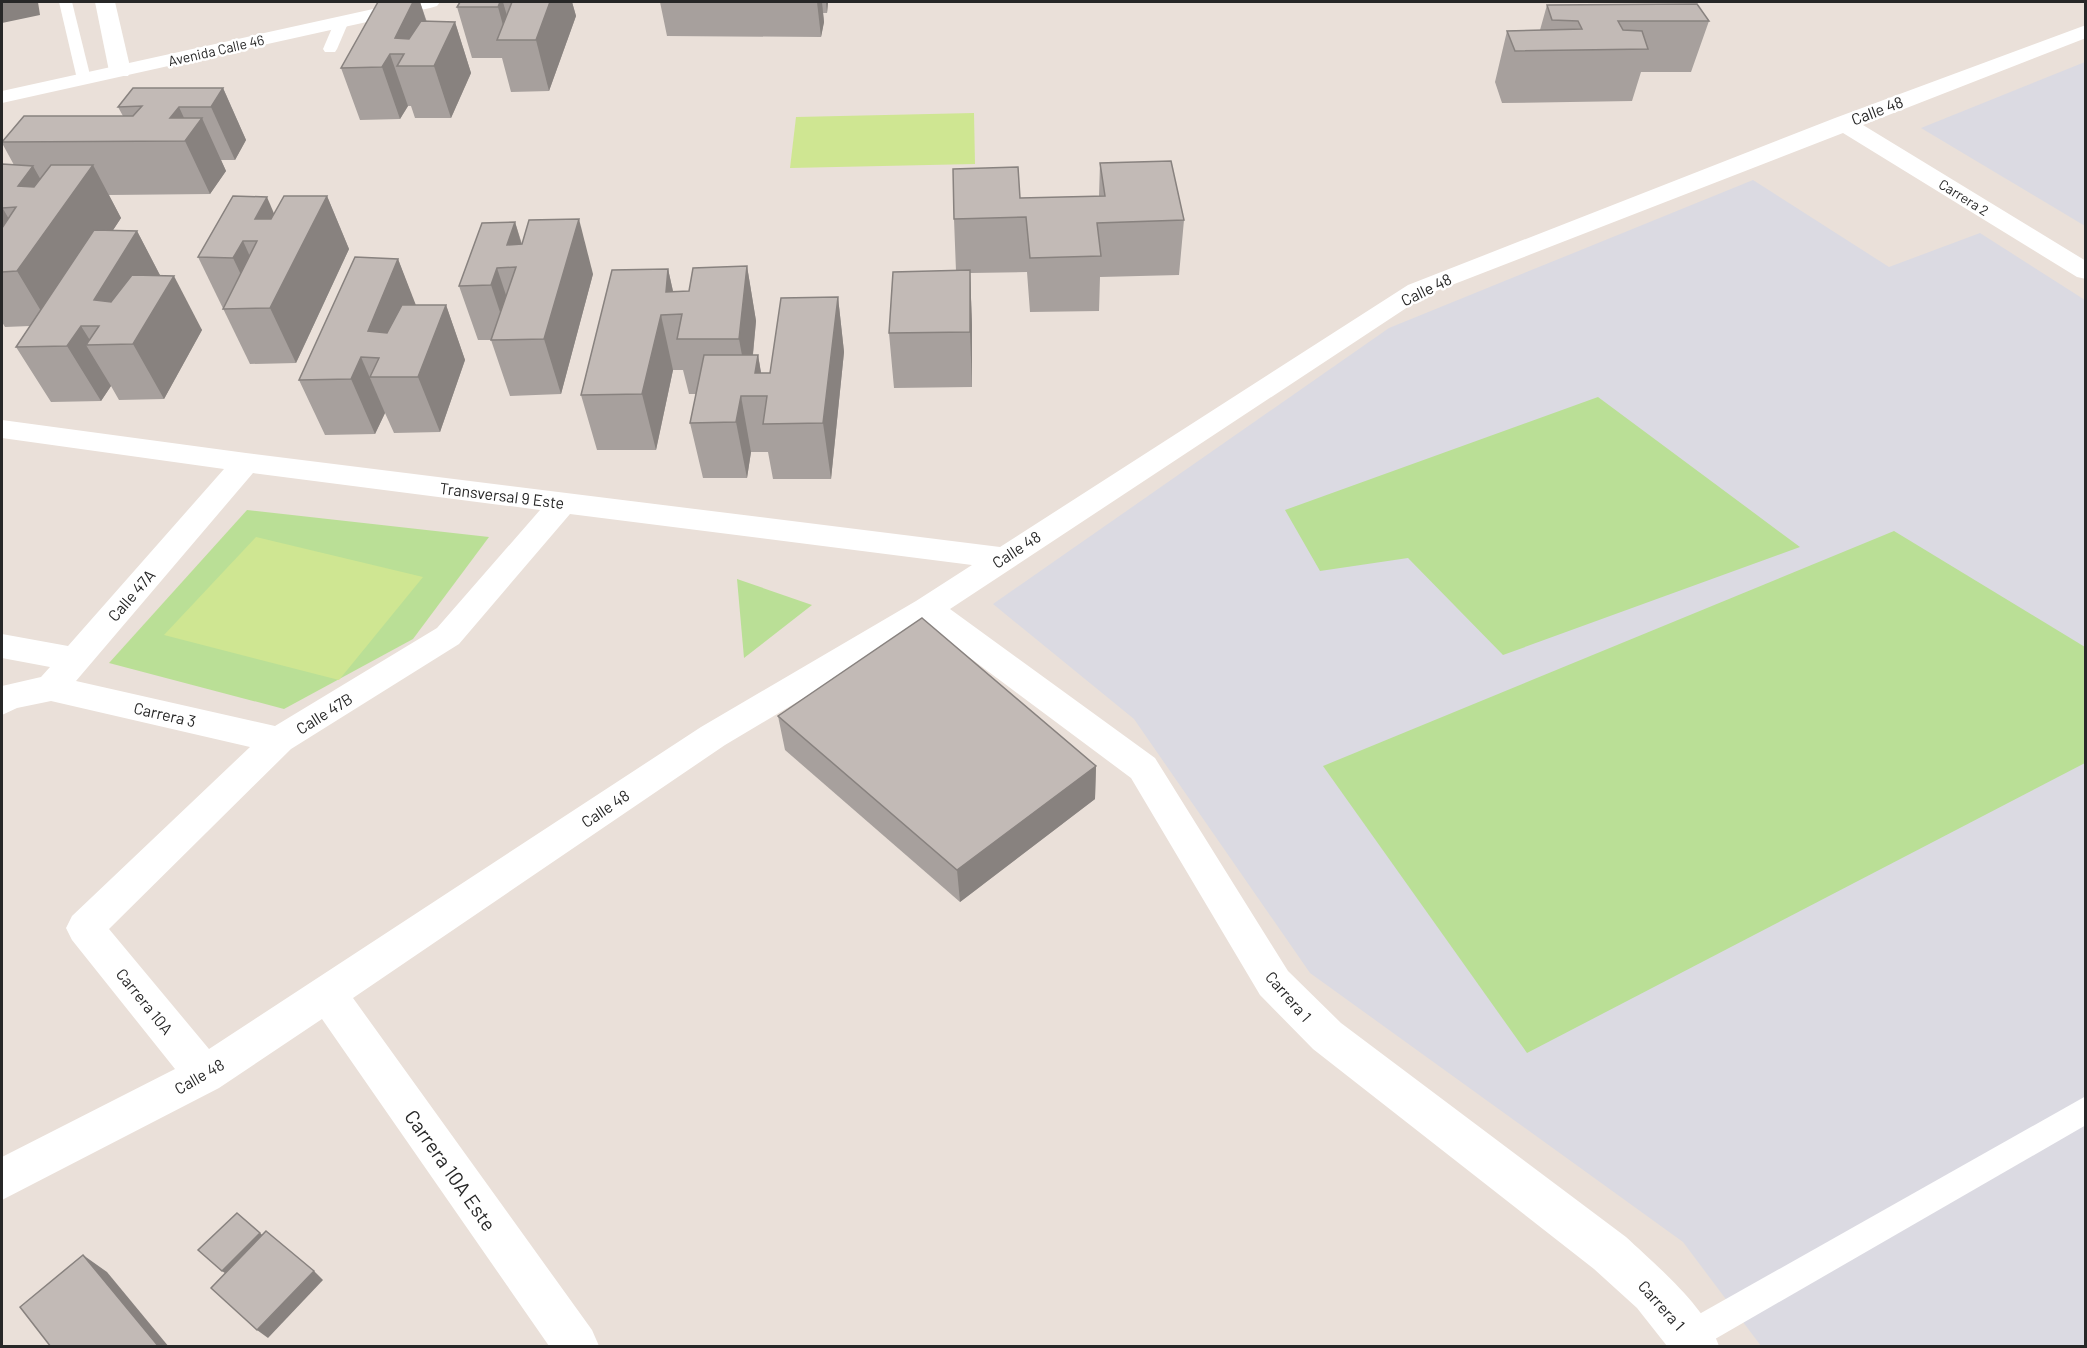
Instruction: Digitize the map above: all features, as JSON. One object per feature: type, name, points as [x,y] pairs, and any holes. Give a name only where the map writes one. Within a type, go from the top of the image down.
[{"type":"street","points":[[105,2],[120,71]]},
{"type":"street","name":"Avenida Calle 46","points":[[2,97],[430,2]]},
{"type":"street","name":"Calle 48","points":[[2,1179],[205,1075],[713,736],[927,609],[1002,558],[1417,290],[2085,31]]},
{"type":"street","name":"Carrera 2","points":[[1843,123],[2085,272]]},
{"type":"street","name":"Transversal 9 Este","points":[[2,429],[246,463],[1002,558]]},
{"type":"street","name":"Calle 47A","points":[[51,688],[246,463]]},
{"type":"street","name":"Calle 47B","points":[[85,928],[279,740],[448,636],[564,502]]},
{"type":"street","name":"Carrera 1","points":[[927,609],[1143,768],[1274,983],[1293,1005],[1327,1036],[1610,1253],[1653,1292],[1693,1342]]},
{"type":"street","points":[[2,646],[76,660]]},
{"type":"street","points":[[2,702],[6,697],[51,688]]},
{"type":"street","name":"Carrera 3","points":[[51,688],[279,740]]},
{"type":"street","name":"Carrera 10A","points":[[85,928],[205,1075]]},
{"type":"street","name":"Carrera 10A Este","points":[[326,993],[576,1347]]},
{"type":"lane","points":[[65,2],[84,79]]},
{"type":"lane","points":[[330,49],[342,21]]},
{"type":"lane","points":[[1693,1342],[2085,1109]]},
{"type":"shaded area","points":[[2085,62],[2085,226],[1921,128]]},
{"type":"shaded area","points":[[1753,180],[1889,267],[1980,233],[2085,300],[2085,1346],[1761,1346],[1683,1242],[1310,973],[1134,719],[993,604],[1389,328]]},
{"type":"green space","points":[[974,113],[975,164],[790,168],[796,117]]},
{"type":"green space","points":[[1598,397],[1800,547],[1503,655],[1408,558],[1320,571],[1285,510]]},
{"type":"green space","points":[[247,510],[489,537],[413,639],[284,709],[109,663]]},
{"type":"green space","points":[[1894,531],[2085,647],[2085,763],[1527,1053],[1323,766]]},
{"type":"green space","points":[[256,537],[423,577],[339,680],[164,635]]},
{"type":"green space","points":[[737,579],[812,605],[744,658]]},
{"type":"building","points":[[378,2],[413,2],[395,38],[409,39],[421,21],[455,22],[434,66],[397,66],[404,54],[390,54],[382,67],[341,68]]},
{"type":"building","points":[[460,2],[500,2],[498,7],[457,7]]},
{"type":"building","points":[[512,2],[550,2],[536,40],[497,40]]},
{"type":"building","points":[[1697,4],[1709,21],[1618,21],[1623,30],[1642,31],[1648,49],[1515,51],[1507,31],[1582,29],[1578,21],[1552,20],[1547,5]]},
{"type":"building","points":[[133,88],[223,88],[211,107],[179,107],[170,118],[202,118],[185,141],[2,142],[24,116],[133,116],[142,106],[118,107]]},
{"type":"building","points":[[1171,161],[1184,220],[1097,223],[1101,256],[1030,258],[1026,217],[954,219],[953,169],[1018,167],[1020,198],[1105,196],[1100,163]]},
{"type":"building","points":[[2,164],[33,166],[18,186],[34,187],[51,165],[93,165],[17,271],[2,272],[2,228],[16,207],[2,208]]},
{"type":"building","points":[[233,196],[267,197],[255,219],[271,219],[284,196],[327,196],[270,308],[223,309],[257,241],[243,241],[233,258],[198,257]]},
{"type":"building","points":[[579,219],[544,339],[491,340],[516,267],[497,268],[491,285],[459,286],[482,223],[515,222],[507,245],[522,244],[529,220]]},
{"type":"building","points":[[94,230],[137,231],[94,300],[111,302],[132,275],[174,276],[133,344],[86,345],[99,326],[81,326],[67,346],[16,347]]},
{"type":"building","points":[[355,257],[398,259],[368,331],[387,333],[402,305],[446,305],[418,377],[370,377],[379,358],[361,357],[351,379],[299,380]]},
{"type":"building","points":[[747,266],[739,339],[677,339],[682,314],[661,315],[642,394],[581,395],[612,270],[668,269],[666,292],[689,291],[693,268]]},
{"type":"building","points":[[970,270],[970,332],[889,333],[893,272]]},
{"type":"building","points":[[838,297],[823,423],[763,424],[767,396],[741,396],[736,422],[690,423],[704,355],[758,355],[755,373],[770,373],[781,298]]},
{"type":"building","points":[[922,618],[1096,766],[957,870],[778,716]]},
{"type":"building","points":[[237,1213],[260,1233],[222,1271],[198,1250]]},
{"type":"building","points":[[266,1231],[314,1271],[257,1330],[211,1288]]},
{"type":"building","points":[[83,1255],[159,1347],[51,1347],[20,1307]]}]
